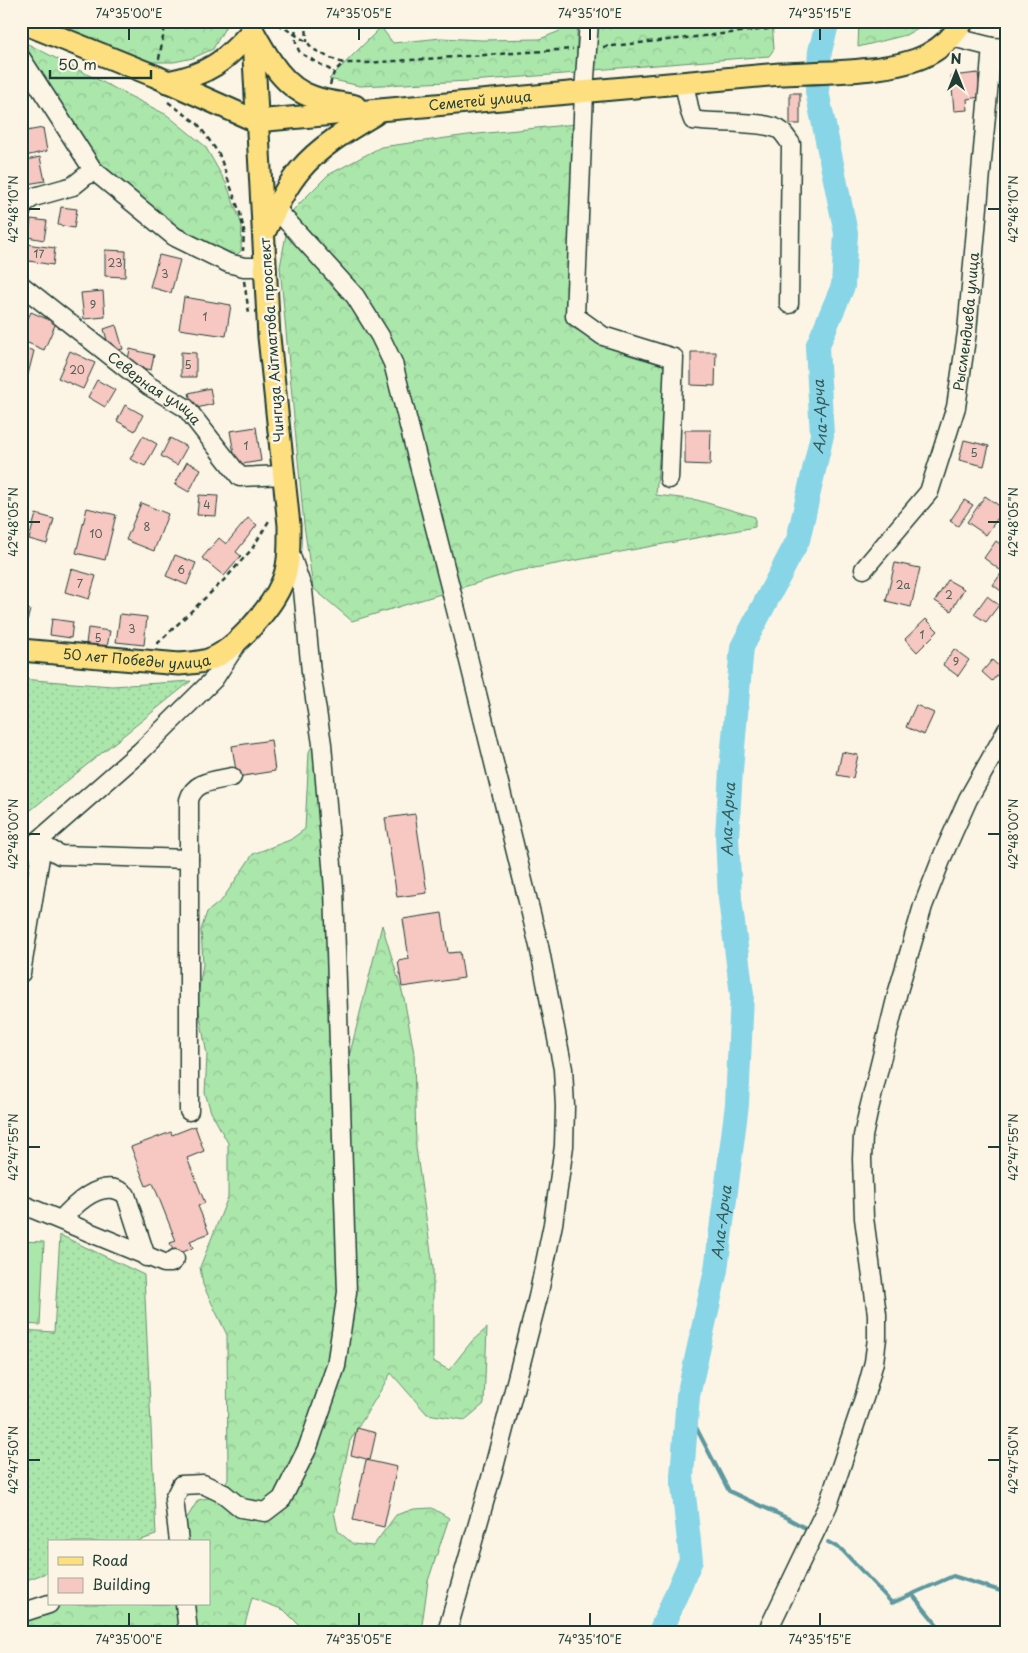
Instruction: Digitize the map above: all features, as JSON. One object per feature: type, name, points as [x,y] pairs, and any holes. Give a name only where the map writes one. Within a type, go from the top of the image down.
[{"type":"main road","name":"Семетей улица","points":[[21,22],[256,121],[780,74],[867,69],[903,63],[927,55],[957,29]]},
{"type":"main road","points":[[163,81],[186,79],[212,68],[236,48],[252,26],[267,56],[279,73],[301,91],[312,97],[379,111]]},
{"type":"main road","name":"Чингиза Айтматова проспект","points":[[244,635],[282,585],[289,550],[289,525],[269,337],[252,26]]},
{"type":"main road","points":[[264,232],[290,183],[312,157],[379,111]]},
{"type":"main road","name":"50 лет Победы улица","points":[[21,650],[150,662],[197,663],[213,659],[226,651],[244,635]]},
{"type":"street","points":[[588,21],[575,316],[603,336],[674,358],[669,479]]},
{"type":"street","points":[[957,29],[999,48]]},
{"type":"street","name":"Рысмендиева улица","points":[[864,569],[929,492],[956,407],[967,332],[999,48]]},
{"type":"street","points":[[21,58],[93,170],[175,237],[228,264],[244,267],[265,267]]},
{"type":"street","points":[[684,83],[693,120],[768,125],[780,131],[790,144],[789,304]]},
{"type":"street","points":[[21,212],[23,204],[34,196],[73,186],[93,170]]},
{"type":"street","points":[[276,209],[355,296],[380,336],[393,363],[539,946],[563,1069],[565,1107],[564,1146],[553,1224],[538,1297],[517,1383],[447,1632]]},
{"type":"street","name":"Северная улица","points":[[21,285],[149,386],[186,408],[240,477],[283,475]]},
{"type":"street","points":[[179,1540],[174,1498],[181,1484],[203,1484],[224,1494],[241,1508],[265,1512],[282,1499],[308,1447],[336,1366],[347,1292],[334,889],[322,744],[311,672],[303,590],[289,550]]},
{"type":"street","points":[[21,853],[40,843],[141,751],[214,678],[244,635]]},
{"type":"street","points":[[768,1632],[828,1505],[865,1395],[874,1362],[877,1338],[876,1314],[864,1218],[863,1136],[898,991],[923,906],[943,855],[968,799],[1007,730]]},
{"type":"street","points":[[189,1111],[189,800],[191,792],[199,785],[232,777]]},
{"type":"street","points":[[40,843],[60,855],[189,859]]},
{"type":"street","points":[[21,974],[40,843]]},
{"type":"street","points":[[61,1220],[86,1197],[98,1190],[120,1189],[126,1194],[146,1257]]},
{"type":"street","points":[[21,1204],[146,1257],[164,1263],[171,1263],[175,1258]]},
{"type":"street","points":[[21,1613],[48,1604]]},
{"type":"street","points":[[186,1606],[188,1632]]},
{"type":"path","points":[[166,21],[163,81],[198,124],[219,154],[240,214],[244,231],[244,257]]},
{"type":"path","points":[[295,21],[296,44],[300,53],[334,72]]},
{"type":"path","points":[[306,21],[307,42]]},
{"type":"path","points":[[278,24],[307,42],[313,49],[342,63],[366,63],[587,48],[777,28],[794,21]]},
{"type":"path","points":[[330,86],[334,72],[342,63]]},
{"type":"green space","points":[[45,21],[226,21],[226,26],[213,49],[193,58],[174,62],[152,62]]},
{"type":"green space","points":[[606,21],[772,21],[774,49],[769,56],[594,70],[596,25]]},
{"type":"green space","points":[[859,21],[930,21],[906,35],[858,47]]},
{"type":"green space","points":[[577,24],[577,73],[470,81],[360,86],[329,79],[381,27],[393,43],[441,38],[482,40],[540,39]]},
{"type":"green space","points":[[28,44],[167,115],[205,146],[226,183],[242,225],[241,251],[234,258],[215,251],[154,214],[99,168],[24,50]]},
{"type":"green space","points":[[576,124],[569,326],[628,355],[667,366],[656,495],[697,500],[755,517],[755,527],[513,572],[352,621],[313,588],[304,525],[280,267],[290,213],[328,175],[381,147],[468,135]]},
{"type":"green space","points":[[21,679],[112,686],[191,681],[21,818]]},
{"type":"green space","points":[[317,736],[334,1044],[350,1053],[382,925],[404,998],[414,1053],[416,1148],[433,1266],[433,1361],[449,1370],[472,1341],[487,1328],[484,1404],[465,1420],[427,1414],[391,1373],[350,1441],[334,1512],[338,1531],[353,1544],[373,1546],[396,1515],[414,1509],[432,1508],[449,1518],[428,1581],[421,1632],[306,1632],[284,1610],[252,1598],[243,1632],[21,1632],[21,1608],[48,1604],[48,1606],[210,1606],[210,1540],[173,1540],[198,1500],[218,1496],[228,1479],[227,1335],[203,1285],[200,1267],[228,1197],[228,1143],[211,1112],[205,1093],[207,1055],[197,1000],[203,964],[201,930],[207,912],[222,900],[253,854],[290,840],[305,829],[309,752]]},
{"type":"green space","points":[[60,1235],[144,1275],[156,1535],[141,1540],[48,1540],[48,1572],[21,1582],[21,1330],[54,1332]]},
{"type":"green space","points":[[21,1241],[44,1242],[40,1325],[21,1324]]},
{"type":"building","points":[[978,73],[981,97],[967,99],[968,110],[954,111],[951,76]]},
{"type":"building","points":[[790,93],[800,93],[800,124],[790,124]]},
{"type":"building","points":[[43,128],[47,151],[21,157],[21,132]]},
{"type":"building","points":[[40,157],[45,181],[27,184],[22,161]]},
{"type":"building","points":[[61,207],[77,209],[74,228],[58,225]]},
{"type":"building","points":[[31,219],[47,221],[44,240],[28,237]]},
{"type":"building","points":[[26,244],[55,248],[53,265],[23,260]]},
{"type":"building","points":[[105,250],[126,251],[125,277],[105,276]]},
{"type":"building","points":[[159,255],[180,260],[171,293],[150,287]]},
{"type":"building","points":[[103,291],[105,317],[84,319],[81,293]]},
{"type":"building","points":[[184,297],[231,305],[226,336],[179,329]]},
{"type":"building","points":[[31,312],[56,323],[44,350],[21,340],[21,333]]},
{"type":"building","points":[[116,325],[123,349],[110,352],[104,329]]},
{"type":"building","points":[[21,347],[34,351],[27,378],[21,376]]},
{"type":"building","points":[[130,349],[154,355],[151,370],[127,365]]},
{"type":"building","points":[[70,351],[95,363],[83,389],[58,378]]},
{"type":"building","points":[[181,352],[196,353],[196,377],[181,377]]},
{"type":"building","points":[[691,352],[716,352],[715,386],[691,385]]},
{"type":"building","points":[[1007,375],[1007,396],[1001,395]]},
{"type":"building","points":[[97,380],[115,390],[105,407],[88,397]]},
{"type":"building","points":[[210,388],[213,404],[193,409],[189,393]]},
{"type":"building","points":[[125,405],[143,415],[135,431],[117,421]]},
{"type":"building","points":[[256,427],[261,461],[236,465],[230,431]]},
{"type":"building","points":[[685,430],[711,430],[710,465],[685,464]]},
{"type":"building","points":[[143,436],[157,444],[145,466],[130,459]]},
{"type":"building","points":[[170,438],[187,447],[177,465],[161,456]]},
{"type":"building","points":[[964,440],[989,446],[984,466],[959,460]]},
{"type":"building","points":[[187,462],[201,469],[189,492],[175,484]]},
{"type":"building","points":[[199,495],[218,496],[216,516],[197,515]]},
{"type":"building","points":[[985,496],[1004,509],[986,535],[967,522]]},
{"type":"building","points":[[964,500],[973,505],[958,526],[950,521]]},
{"type":"building","points":[[141,503],[168,514],[154,551],[126,540]]},
{"type":"building","points":[[87,508],[116,515],[105,560],[76,553]]},
{"type":"building","points":[[36,514],[54,519],[47,544],[29,539]]},
{"type":"building","points":[[248,518],[257,525],[236,552],[241,556],[224,576],[202,558],[219,538],[226,544]]},
{"type":"building","points":[[996,541],[1007,549],[1007,561],[1000,570],[984,558]]},
{"type":"building","points":[[175,555],[196,563],[187,585],[166,576]]},
{"type":"building","points":[[895,563],[920,568],[911,607],[886,601]]},
{"type":"building","points":[[1005,568],[1007,569],[1007,591],[1005,594],[993,585]]},
{"type":"building","points":[[71,569],[96,576],[89,599],[65,592]]},
{"type":"building","points":[[948,580],[964,589],[951,611],[935,601]]},
{"type":"building","points":[[987,596],[999,605],[986,622],[974,614]]},
{"type":"building","points":[[21,608],[30,610],[25,628],[21,627]]},
{"type":"building","points":[[120,614],[147,617],[144,645],[116,642]]},
{"type":"building","points":[[52,619],[73,622],[71,638],[50,635]]},
{"type":"building","points":[[926,619],[938,631],[917,652],[905,639]]},
{"type":"building","points":[[88,628],[110,631],[107,647],[86,644]]},
{"type":"building","points":[[954,649],[969,660],[958,676],[943,665]]},
{"type":"building","points":[[992,660],[1002,669],[992,681],[982,672]]},
{"type":"building","points":[[916,705],[934,713],[924,735],[906,727]]},
{"type":"building","points":[[271,740],[275,771],[237,777],[232,746]]},
{"type":"building","points":[[842,752],[858,755],[853,778],[837,775]]},
{"type":"building","points":[[415,814],[427,893],[397,897],[385,818]]},
{"type":"building","points":[[442,913],[448,953],[460,952],[464,978],[402,987],[398,961],[409,959],[403,919]]},
{"type":"building","points":[[195,1126],[204,1151],[187,1158],[205,1203],[198,1206],[209,1233],[190,1241],[193,1248],[175,1255],[170,1243],[176,1241],[153,1183],[146,1186],[131,1147],[171,1132],[172,1135]]},
{"type":"building","points":[[357,1428],[376,1433],[370,1460],[351,1455]]},
{"type":"building","points":[[366,1460],[397,1467],[384,1527],[353,1520]]},
{"type":"building","points":[[256,1628],[275,1632],[255,1632]]},
{"type":"waterway","name":"Ала-Арча","points":[[660,1632],[691,1560],[682,1476],[688,1396],[716,1270],[737,1104],[742,995],[730,899],[727,836],[742,647],[798,540],[822,435],[817,347],[843,286],[846,233],[817,91],[820,51],[828,21]]},
{"type":"waterway","points":[[687,1410],[729,1491],[809,1530]]},
{"type":"waterway","points":[[828,1542],[842,1550],[892,1603],[953,1576],[1007,1593]]},
{"type":"waterway","points":[[912,1594],[943,1632]]}]
